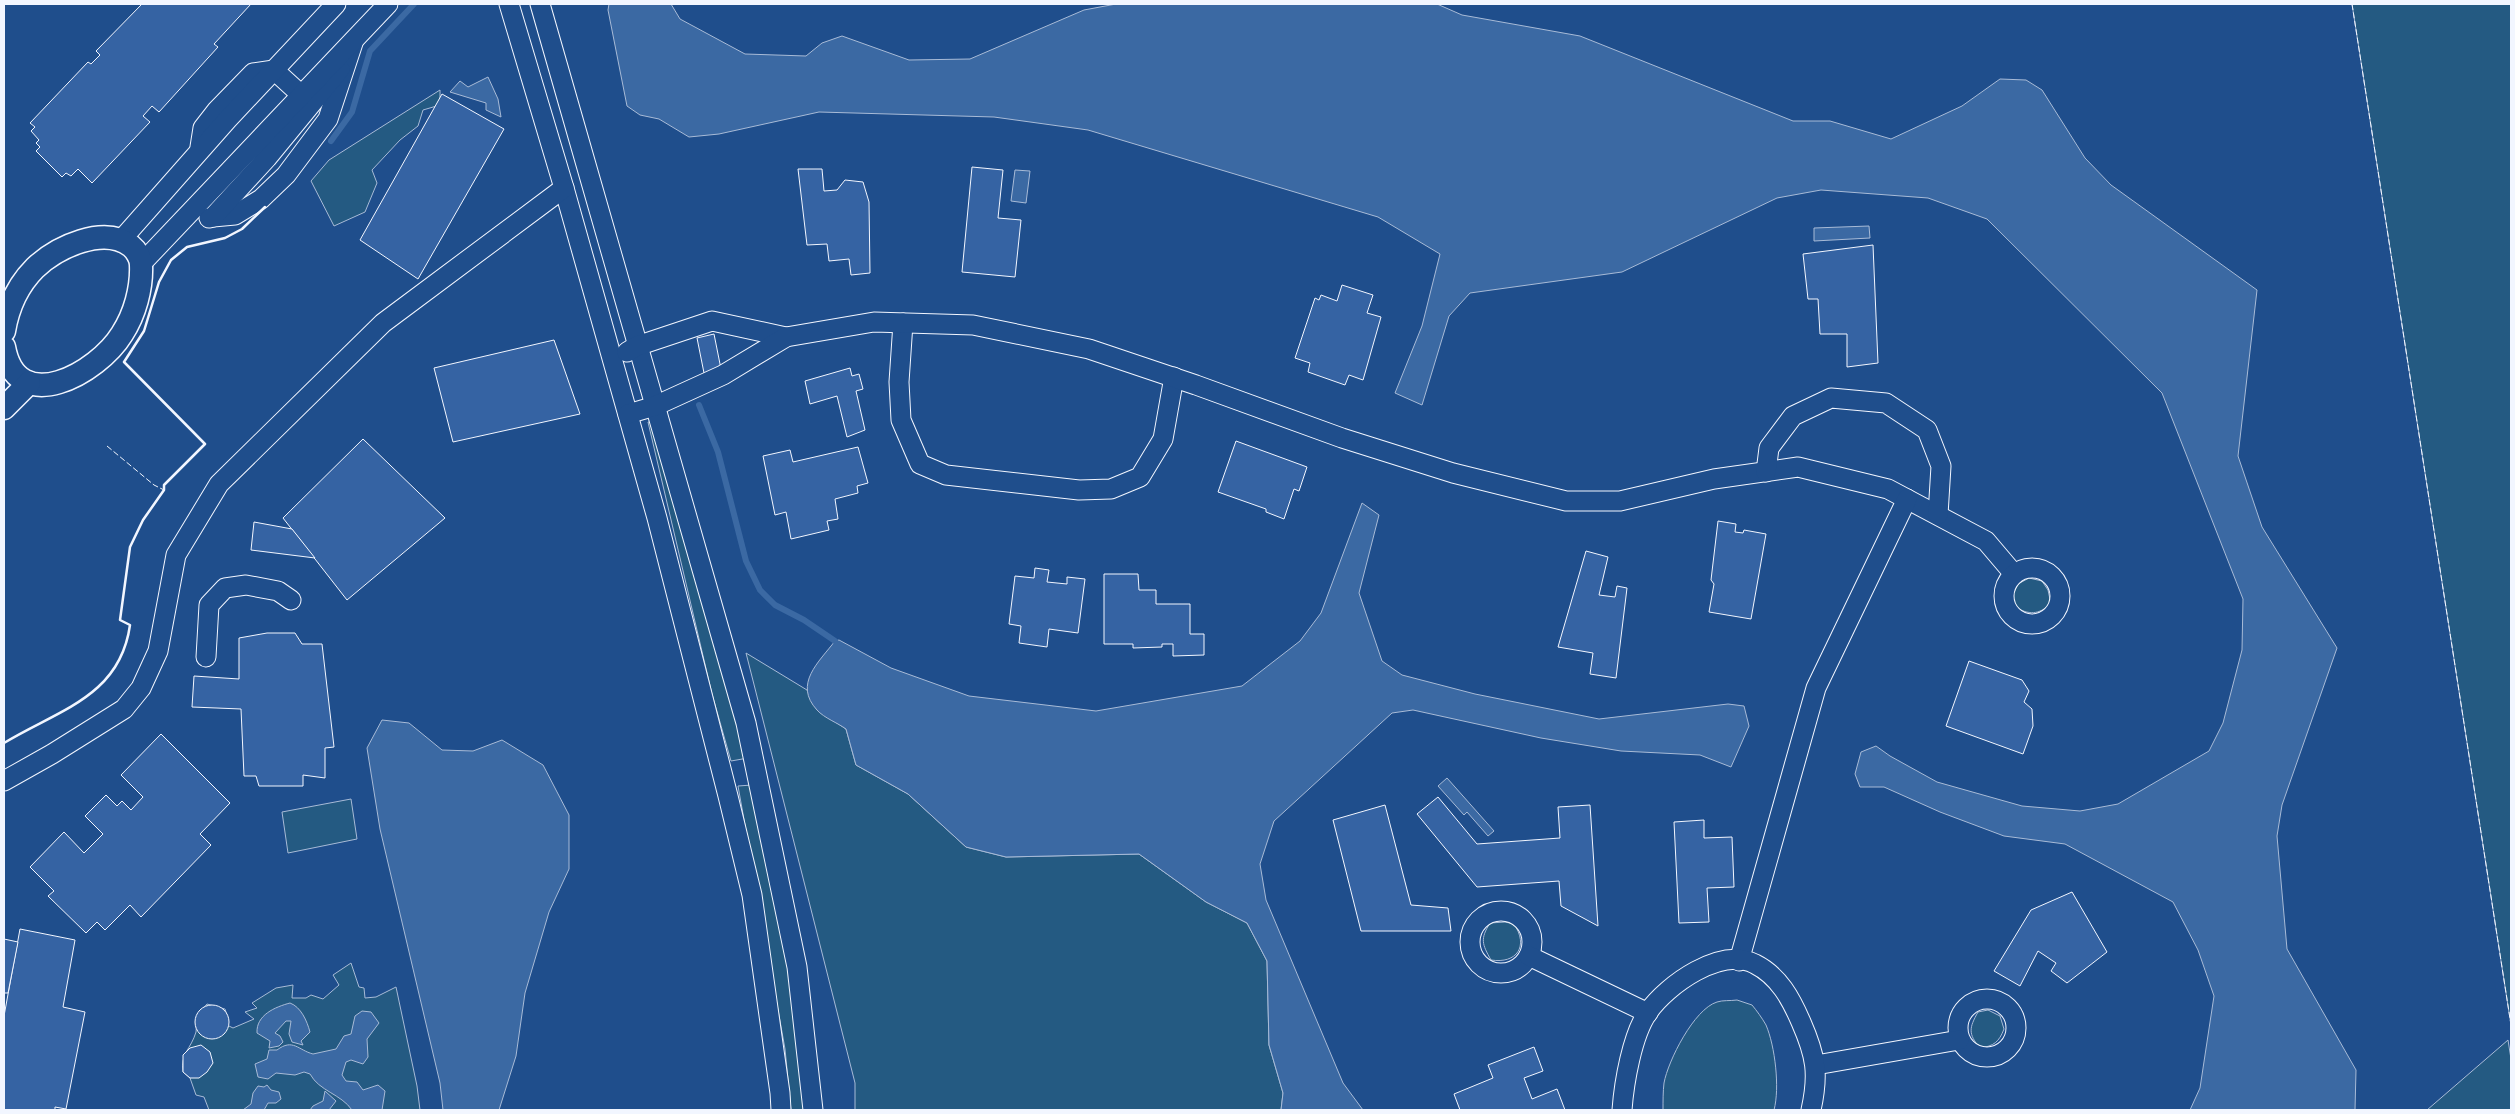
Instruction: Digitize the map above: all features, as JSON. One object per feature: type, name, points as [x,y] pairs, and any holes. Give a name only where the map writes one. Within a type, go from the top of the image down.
[{"type":"street","points":[[122,239],[199,152],[336,4]]},
{"type":"street","points":[[213,217],[267,158],[306,99],[355,37],[388,4]]},
{"type":"street","points":[[509,4],[564,188],[657,518],[752,895],[781,1110]]},
{"type":"street","points":[[540,4],[746,723],[797,967],[813,1110]]},
{"type":"street","points":[[181,221],[235,215],[261,199],[286,175],[328,120],[355,37]]},
{"type":"street","points":[[5,358],[16,375],[28,383],[40,386],[58,382],[80,373],[104,356],[122,334],[134,310],[142,263],[181,221],[348,60]]},
{"type":"street","points":[[274,70],[328,120]]},
{"type":"street","points":[[4,781],[52,754],[124,709],[141,688],[158,651],[176,555],[219,484],[383,323],[564,188]]},
{"type":"street","points":[[4,332],[11,302],[20,287],[35,268],[56,252],[86,240],[122,239],[135,249],[142,263]]},
{"type":"street","points":[[613,360],[638,346],[712,321],[786,337]]},
{"type":"street","points":[[628,414],[655,406],[723,375],[786,337],[874,322],[973,325],[1089,350],[1174,377],[1342,438],[1453,473],[1566,502],[1620,501],[1714,480],[1798,467],[1888,489],[1907,498],[1986,540],[2014,574]]},
{"type":"street","points":[[903,323],[899,382],[901,420],[920,464],[946,475],[1078,490],[1111,489],[1140,477],[1163,439],[1174,377]]},
{"type":"street","points":[[4,408],[28,383]]},
{"type":"street","points":[[1766,472],[1769,448],[1793,416],[1831,398],[1886,403],[1927,430],[1941,466],[1938,515]]},
{"type":"street","points":[[1739,961],[1816,688],[1907,498]]},
{"type":"street","points":[[206,656],[209,605],[225,588],[246,585],[278,591],[291,600]]},
{"type":"street","points":[[1529,956],[1648,1012]]},
{"type":"street","points":[[1622,1110],[1624,1088],[1637,1038],[1648,1012],[1671,988],[1699,968],[1739,961],[1754,963],[1784,987],[1806,1034],[1816,1066],[1810,1110]]},
{"type":"street","points":[[1816,1066],[1959,1040]]},
{"type":"shaded area","points":[[609,4],[671,4],[680,19],[745,54],[806,56],[822,43],[842,36],[909,60],[970,59],[1084,10],[1116,4],[1437,4],[1462,15],[1580,36],[1793,121],[1830,121],[1891,139],[1962,106],[2000,79],[2026,80],[2042,90],[2085,158],[2111,185],[2257,290],[2238,456],[2262,527],[2337,648],[2282,805],[2277,836],[2287,949],[2356,1070],[2355,1110],[2190,1110],[2200,1088],[2214,996],[2198,950],[2173,902],[2065,844],[2004,836],[1940,812],[1884,787],[1860,787],[1855,774],[1861,752],[1876,746],[1937,782],[2022,806],[2080,811],[2118,804],[2209,751],[2223,723],[2242,650],[2243,599],[2162,393],[1987,219],[1928,198],[1821,190],[1777,198],[1622,272],[1470,293],[1449,316],[1422,405],[1395,393],[1422,326],[1440,254],[1378,217],[1088,130],[994,117],[819,112],[719,134],[689,137],[659,119],[640,115],[627,106],[608,10]]},
{"type":"shaded area","points":[[2352,4],[2511,4],[2511,1025]]},
{"type":"shaded area","points":[[488,77],[498,99],[501,117],[486,110],[486,103],[450,92],[460,81],[468,87]]},
{"type":"shaded area","points":[[440,90],[440,105],[423,110],[418,126],[400,140],[372,170],[377,183],[365,212],[334,226],[311,181],[329,160]]},
{"type":"shaded area","points":[[1015,170],[1030,171],[1026,203],[1011,201]]},
{"type":"shaded area","points":[[1869,226],[1870,238],[1814,241],[1814,228]]},
{"type":"shaded area","points":[[648,422],[652,422],[748,758],[731,761],[712,694]]},
{"type":"shaded area","points":[[1362,503],[1379,515],[1359,593],[1382,661],[1402,675],[1475,694],[1599,719],[1728,704],[1744,706],[1749,726],[1731,767],[1700,755],[1621,751],[1541,738],[1413,710],[1392,713],[1274,821],[1260,864],[1266,900],[1343,1083],[1363,1110],[1281,1110],[1283,1093],[1269,1045],[1267,961],[1247,923],[1206,902],[1139,854],[1006,857],[966,847],[908,794],[856,765],[846,729],[823,716],[817,710],[810,700],[807,691],[808,682],[816,665],[835,641],[839,640],[891,668],[969,696],[1096,711],[1242,686],[1300,641],[1321,613]]},
{"type":"shaded area","points":[[2029,578],[2042,581],[2048,590],[2051,604],[2033,613],[2015,607],[2012,596],[2018,584]]},
{"type":"shaded area","points":[[746,653],[807,690],[817,710],[846,729],[856,765],[908,794],[966,847],[1006,857],[1139,854],[1206,902],[1247,923],[1267,961],[1269,1045],[1283,1093],[1281,1110],[855,1110],[855,1083]]},
{"type":"shaded area","points":[[382,720],[409,723],[442,750],[473,751],[502,740],[543,765],[569,815],[569,869],[549,912],[525,993],[516,1056],[499,1110],[443,1110],[440,1083],[380,829],[367,748]]},
{"type":"shaded area","points":[[1447,778],[1494,831],[1488,836],[1467,812],[1464,815],[1438,786]]},
{"type":"shaded area","points":[[752,785],[786,951],[807,1110],[791,1110],[785,1049],[738,786]]},
{"type":"shaded area","points":[[351,799],[357,839],[288,853],[282,812]]},
{"type":"shaded area","points":[[1505,922],[1514,924],[1518,932],[1520,946],[1518,952],[1508,959],[1500,961],[1491,960],[1483,942],[1485,933],[1490,923]]},
{"type":"shaded area","points":[[351,963],[359,987],[364,988],[365,998],[376,997],[396,987],[417,1086],[420,1110],[209,1110],[204,1097],[196,1095],[190,1078],[183,1072],[182,1066],[184,1056],[196,1032],[197,1017],[207,1004],[225,1009],[228,1018],[227,1025],[233,1028],[254,1019],[245,1012],[257,1008],[252,1003],[276,988],[293,985],[292,998],[306,998],[311,995],[323,999],[339,985],[333,975]]},
{"type":"shaded area","points":[[1737,1000],[1752,1005],[1766,1025],[1774,1055],[1777,1090],[1774,1110],[1663,1110],[1666,1073],[1676,1050],[1691,1025],[1708,1007],[1717,1002]]},
{"type":"shaded area","points":[[290,1003],[300,1011],[310,1032],[301,1041],[303,1045],[292,1042],[289,1034],[291,1021],[286,1021],[275,1033],[280,1036],[283,1042],[279,1046],[269,1048],[270,1041],[257,1033],[260,1021],[278,1007]]},
{"type":"shaded area","points":[[1988,1010],[2000,1016],[2004,1029],[1995,1043],[1980,1048],[1973,1039],[1971,1031],[1978,1012]]},
{"type":"shaded area","points":[[362,1011],[371,1012],[379,1023],[367,1039],[368,1057],[363,1064],[351,1060],[346,1062],[342,1075],[346,1081],[357,1082],[363,1090],[378,1085],[385,1091],[382,1110],[352,1110],[342,1100],[319,1085],[310,1074],[304,1072],[295,1075],[276,1073],[268,1079],[258,1077],[255,1064],[267,1059],[269,1050],[277,1050],[287,1045],[295,1046],[313,1054],[336,1049],[344,1036],[351,1034],[355,1016]]},
{"type":"shaded area","points":[[2508,1040],[2511,1059],[2511,1110],[2427,1110]]},
{"type":"shaded area","points":[[267,1085],[271,1090],[279,1092],[281,1099],[276,1103],[268,1103],[264,1110],[243,1110],[251,1104],[253,1093],[258,1086],[264,1087]]},
{"type":"shaded area","points":[[325,1091],[336,1101],[329,1110],[310,1110],[313,1106],[323,1101]]},
{"type":"building","points":[[142,4],[251,4],[214,44],[218,47],[159,112],[152,106],[143,116],[150,122],[92,183],[78,169],[71,176],[66,173],[62,177],[36,151],[40,147],[36,143],[39,140],[31,131],[35,127],[30,123],[88,62],[91,64],[100,55],[96,51]]},
{"type":"building","points":[[442,94],[504,129],[418,279],[360,240]]},
{"type":"building","points":[[972,167],[1003,170],[998,218],[1021,220],[1015,277],[962,272]]},
{"type":"building","points":[[798,169],[822,169],[824,191],[837,190],[845,180],[863,182],[869,202],[870,273],[851,275],[849,259],[829,261],[827,244],[807,245]]},
{"type":"building","points":[[1873,245],[1878,363],[1847,367],[1847,334],[1820,334],[1818,299],[1808,299],[1803,254]]},
{"type":"building","points":[[1342,285],[1373,295],[1367,313],[1381,317],[1363,380],[1349,375],[1345,385],[1308,372],[1310,363],[1295,358],[1315,298],[1319,300],[1321,295],[1337,301]]},
{"type":"building","points":[[714,334],[721,369],[704,373],[697,338]]},
{"type":"building","points":[[554,340],[580,414],[453,442],[434,368]]},
{"type":"building","points":[[850,368],[852,376],[859,374],[863,389],[856,391],[865,430],[847,437],[837,396],[810,404],[805,381]]},
{"type":"building","points":[[363,439],[445,518],[347,600],[283,518]]},
{"type":"building","points":[[1236,441],[1307,467],[1299,491],[1294,489],[1284,519],[1266,512],[1266,509],[1218,492]]},
{"type":"building","points":[[858,447],[868,483],[857,486],[858,493],[835,499],[838,519],[827,521],[829,530],[791,539],[786,512],[775,515],[763,456],[790,450],[793,462]]},
{"type":"building","points":[[1718,521],[1736,524],[1735,532],[1743,533],[1744,530],[1766,534],[1751,619],[1709,612],[1714,584],[1711,580]]},
{"type":"building","points":[[254,522],[292,529],[315,558],[251,550]]},
{"type":"building","points":[[1586,551],[1608,557],[1599,595],[1615,597],[1617,586],[1627,588],[1616,678],[1590,674],[1593,653],[1558,647]]},
{"type":"building","points":[[1035,568],[1049,570],[1047,582],[1067,584],[1067,577],[1085,579],[1078,633],[1049,629],[1047,647],[1019,643],[1021,626],[1009,624],[1015,576],[1034,578]]},
{"type":"building","points":[[1104,574],[1138,574],[1139,590],[1156,590],[1156,604],[1190,604],[1190,634],[1204,634],[1204,655],[1173,656],[1173,644],[1162,644],[1162,647],[1133,648],[1133,644],[1104,644]]},
{"type":"building","points":[[267,633],[295,633],[302,644],[322,644],[334,747],[325,748],[325,778],[303,775],[303,786],[259,786],[256,776],[244,776],[241,709],[192,707],[194,676],[239,679],[239,638]]},
{"type":"building","points":[[1969,661],[2022,680],[2029,691],[2024,702],[2032,709],[2033,726],[2023,754],[1946,726]]},
{"type":"building","points":[[161,734],[230,803],[200,834],[211,845],[141,917],[130,905],[105,930],[97,922],[86,933],[48,896],[54,891],[30,867],[64,832],[84,853],[103,834],[85,816],[106,795],[117,806],[122,801],[131,810],[143,797],[121,775]]},
{"type":"building","points":[[1438,797],[1477,844],[1560,838],[1558,807],[1590,805],[1598,926],[1561,906],[1559,881],[1477,887],[1417,814]]},
{"type":"building","points":[[1385,805],[1411,905],[1448,908],[1451,931],[1361,931],[1333,820]]},
{"type":"building","points":[[1704,820],[1704,838],[1732,837],[1734,887],[1707,888],[1709,922],[1679,923],[1674,822]]},
{"type":"building","points":[[2072,892],[2107,952],[2067,983],[2051,971],[2056,963],[2038,951],[2020,986],[1994,971],[2031,910]]},
{"type":"building","points":[[20,929],[75,940],[63,1007],[85,1012],[66,1109],[55,1107],[55,1110],[4,1110],[4,1016]]},
{"type":"building","points":[[4,939],[18,942],[8,993],[4,993]]},
{"type":"building","points":[[212,1005],[224,1010],[229,1022],[224,1034],[212,1039],[200,1034],[195,1022],[200,1010]]},
{"type":"building","points":[[201,1045],[210,1052],[213,1063],[207,1072],[199,1078],[190,1078],[183,1072],[183,1055],[190,1048]]},
{"type":"building","points":[[1534,1047],[1543,1071],[1524,1078],[1532,1099],[1557,1089],[1565,1110],[1460,1110],[1454,1094],[1493,1078],[1488,1065]]},
{"type":"waterway","points":[[331,141],[352,112],[370,51],[414,4]]},
{"type":"waterway","points":[[699,405],[718,452],[746,561],[760,590],[775,605],[804,620],[835,641]]},
{"type":"fence","points":[[2352,4],[2511,1025]]},
{"type":"fence","points":[[107,446],[154,485],[164,490]]},
{"type":"wall","points":[[4,743],[84,699],[114,669],[124,649],[130,625],[120,620],[130,547],[143,520],[164,490],[164,485],[205,444],[124,362],[144,331],[159,282],[171,260],[187,247],[225,238],[242,229],[265,207]]}]
